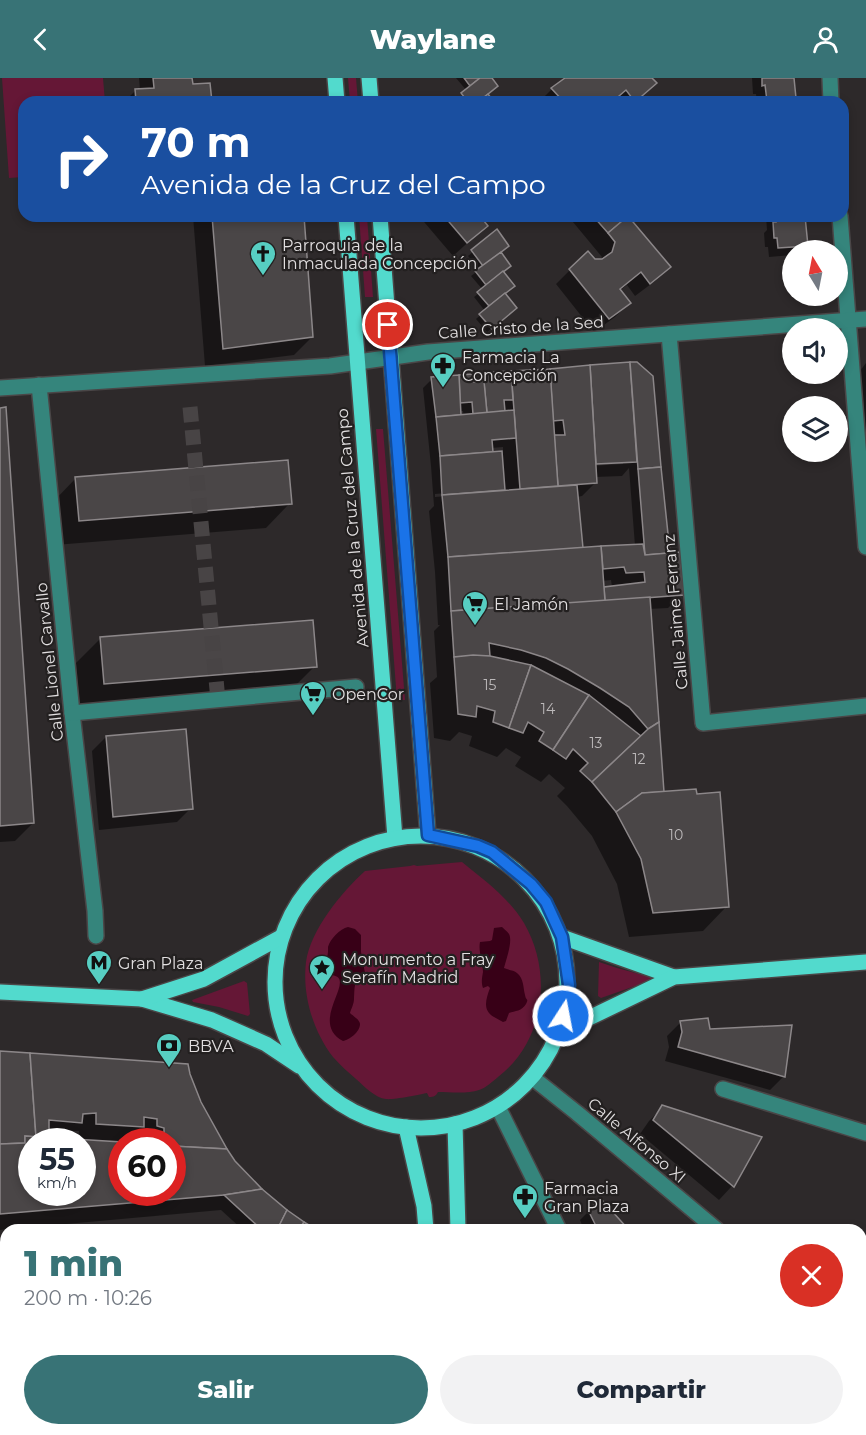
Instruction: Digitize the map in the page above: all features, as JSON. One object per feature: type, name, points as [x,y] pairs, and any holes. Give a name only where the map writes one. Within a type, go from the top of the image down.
[{"type":"main road","points":[[335,78],[336,96]]},
{"type":"main road","points":[[369,78],[370,96]]},
{"type":"main road","name":"Avenida de la Cruz del Campo","points":[[346,222],[395,837]]},
{"type":"main road","points":[[380,222],[428,835]]},
{"type":"main road","points":[[0,992],[142,999],[212,1020],[266,1044],[304,1070],[332,1098],[352,1111],[371,1119],[406,1127],[455,1124],[498,1107],[533,1078],[549,1056],[560,1032],[569,985],[562,937],[546,902],[531,884],[492,852],[478,846],[428,835],[395,837],[359,849],[327,869],[302,896],[290,916],[281,937],[276,965],[275,993],[280,1020],[290,1047],[304,1070]]},
{"type":"main road","points":[[142,999],[204,979],[281,937]]},
{"type":"main road","points":[[562,937],[674,977]]},
{"type":"main road","points":[[560,1032],[674,977],[866,962]]},
{"type":"main road","points":[[455,1124],[458,1224]]},
{"type":"main road","points":[[406,1127],[424,1206],[426,1224]]},
{"type":"street","points":[[830,78],[831,96]]},
{"type":"street","points":[[840,222],[848,318]]},
{"type":"street","name":"Calle Cristo de la Sed","points":[[848,320],[866,319]]},
{"type":"street","points":[[848,320],[866,547]]},
{"type":"street","name":"Calle Cristo de la Sed","points":[[0,388],[330,366],[428,352],[782,325]]},
{"type":"street","name":"Calle Jaime Ferranz","points":[[669,334],[703,723],[866,706]]},
{"type":"street","name":"Calle Lionel Carvallo","points":[[39,385],[96,936]]},
{"type":"street","points":[[72,713],[356,687]]},
{"type":"street","name":"Calle Alfonso XI","points":[[533,1078],[710,1224]]},
{"type":"street","points":[[723,1089],[866,1133]]},
{"type":"street","points":[[498,1107],[556,1224]]},
{"type":"shaded area","points":[[2,78],[103,78],[104,96],[18,96],[18,177],[9,178]]},
{"type":"shaded area","points":[[348,78],[356,78],[358,96],[350,96]]},
{"type":"shaded area","points":[[359,222],[367,222],[373,297],[365,297]]},
{"type":"shaded area","points":[[376,429],[383,429],[405,700],[397,700]]},
{"type":"shaded area","points":[[462,862],[511,905],[524,923],[533,942],[539,963],[541,984],[540,1005],[535,1026],[514,1062],[482,1089],[438,1092],[431,1097],[427,1093],[394,1099],[382,1098],[370,1091],[338,1063],[320,1036],[310,1012],[306,987],[305,974],[309,950],[328,912],[365,871]]},
{"type":"shaded area","points":[[348,927],[355,929],[361,935],[365,973],[355,984],[354,1001],[350,1013],[359,1021],[360,1027],[354,1035],[343,1041],[333,1032],[330,1022],[340,982],[338,977],[329,975],[326,963],[331,941],[339,932]]},
{"type":"shaded area","points":[[502,927],[510,937],[504,968],[519,975],[527,1000],[522,1008],[509,1013],[506,1021],[503,1022],[490,1014],[486,1008],[490,988],[482,986],[483,968],[480,953],[480,942],[492,940],[494,928]]},
{"type":"shaded area","points":[[599,962],[655,979],[601,998],[598,996]]},
{"type":"shaded area","points":[[244,981],[247,983],[250,1014],[248,1016],[192,1000]]},
{"type":"building","points":[[153,78],[192,78],[193,84],[210,83],[211,96],[136,96],[135,89],[154,88]]},
{"type":"building","points":[[464,78],[480,78],[470,86]]},
{"type":"building","points":[[480,78],[492,78],[498,86],[486,96],[463,96],[461,93]]},
{"type":"building","points":[[565,78],[652,78],[657,83],[642,96],[630,96],[626,90],[619,96],[558,96],[551,88]]},
{"type":"building","points":[[762,78],[794,78],[796,96],[766,96],[765,85],[762,86]]},
{"type":"building","name":"Parroquia de la Inmaculada Concepción","points":[[212,222],[304,222],[313,337],[223,349]]},
{"type":"building","points":[[449,222],[485,222],[488,226],[467,243]]},
{"type":"building","points":[[598,222],[621,222],[608,233]]},
{"type":"building","points":[[621,222],[633,222],[671,267],[650,284],[641,272],[620,289],[631,303],[609,319],[569,269],[588,251],[595,259],[602,259],[612,252],[615,242],[608,233]]},
{"type":"building","points":[[773,222],[806,222],[807,240],[782,240],[782,248],[778,248],[777,238],[774,238]]},
{"type":"building","points":[[497,229],[509,246],[483,266],[471,250]]},
{"type":"building","points":[[501,252],[511,266],[486,285],[475,271]]},
{"type":"building","points":[[503,271],[515,286],[489,306],[477,292]]},
{"type":"building","points":[[505,293],[517,308],[492,329],[479,314]]},
{"type":"building","points":[[630,362],[637,462],[596,464],[590,365]]},
{"type":"building","points":[[630,362],[637,362],[653,376],[661,467],[638,469]]},
{"type":"building","points":[[590,365],[597,483],[558,486],[554,435],[565,435],[563,420],[553,421],[550,369]]},
{"type":"building","points":[[550,369],[558,486],[520,489],[511,371]]},
{"type":"building","points":[[511,371],[513,400],[504,400],[505,411],[487,413],[483,373]]},
{"type":"building","points":[[473,374],[474,382],[484,381],[487,413],[473,414],[472,402],[460,403],[459,375]]},
{"type":"building","points":[[459,375],[461,415],[436,417],[431,377]]},
{"type":"building","points":[[6,407],[34,823],[0,826],[0,408]]},
{"type":"building","points":[[514,410],[516,438],[492,440],[493,452],[440,456],[436,417]]},
{"type":"building","points":[[502,451],[505,490],[442,495],[440,456]]},
{"type":"building","points":[[288,460],[292,504],[79,521],[75,477]]},
{"type":"building","points":[[661,467],[670,553],[645,555],[638,469]]},
{"type":"building","points":[[577,485],[583,548],[448,557],[442,495]]},
{"type":"building","points":[[643,544],[645,555],[680,552],[684,595],[605,601],[604,587],[645,582],[644,572],[626,573],[624,567],[603,569],[601,546]]},
{"type":"building","points":[[601,546],[605,601],[451,611],[448,557]]},
{"type":"building","points":[[650,597],[659,722],[648,729],[629,707],[546,658],[489,643],[490,656],[454,657],[451,611]]},
{"type":"building","points":[[313,620],[317,667],[104,684],[100,637]]},
{"type":"building","points":[[490,656],[531,665],[509,728],[493,722],[495,711],[477,706],[476,717],[458,714],[454,657]]},
{"type":"building","points":[[531,665],[589,695],[553,750],[539,741],[544,732],[528,722],[523,733],[509,728]]},
{"type":"building","points":[[589,695],[641,736],[592,782],[580,771],[588,763],[573,749],[566,759],[553,750]]},
{"type":"building","points":[[659,722],[664,792],[642,793],[616,812],[592,782],[648,729]]},
{"type":"building","points":[[186,729],[193,809],[113,817],[106,736]]},
{"type":"building","points":[[696,789],[697,794],[720,792],[729,907],[653,913],[641,859],[616,812],[642,793]]},
{"type":"building","points":[[708,1018],[710,1029],[792,1025],[785,1077],[678,1047],[682,1032],[680,1021]]},
{"type":"building","points":[[0,1051],[30,1053],[35,1128],[18,1128],[18,1143],[0,1144]]},
{"type":"building","points":[[30,1053],[188,1064],[201,1102],[227,1149],[186,1147],[186,1128],[164,1128],[157,1126],[157,1119],[144,1117],[144,1127],[96,1124],[96,1113],[83,1114],[82,1123],[49,1120],[49,1128],[35,1128]]},
{"type":"building","points":[[662,1105],[762,1137],[734,1187],[653,1120]]},
{"type":"building","points":[[96,1140],[108,1141],[108,1205],[96,1206]]},
{"type":"building","points":[[18,1143],[18,1206],[94,1206],[0,1214],[0,1144]]},
{"type":"building","points":[[186,1147],[227,1149],[235,1161],[262,1189],[186,1198]]},
{"type":"building","points":[[262,1189],[287,1210],[280,1224],[255,1224],[224,1195]]},
{"type":"building","points":[[601,1199],[624,1224],[595,1224],[588,1210]]},
{"type":"building","points":[[287,1210],[304,1222],[303,1224],[280,1224]]},
{"type":"tunnel","points":[[190,407],[218,700]]},
{"type":"place","name":"Parroquia de la Inmaculada Concepción","points":[[263,277]]},
{"type":"place","name":"Farmacia La Concepción","points":[[443,389]]},
{"type":"place","name":"El Jamón","points":[[475,627]]},
{"type":"place","name":"OpenCor","points":[[313,717]]},
{"type":"place","name":"Gran Plaza","points":[[99,986]]},
{"type":"place","name":"Monumento a Fray Serafín Madrid","points":[[322,991]]},
{"type":"place","name":"BBVA","points":[[169,1069]]},
{"type":"place","name":"Farmacia Gran Plaza","points":[[525,1220]]},
{"type":"route","points":[[388,325],[428,835],[478,846],[492,852],[531,884],[546,902],[562,937],[569,985],[563,1016]]}]
